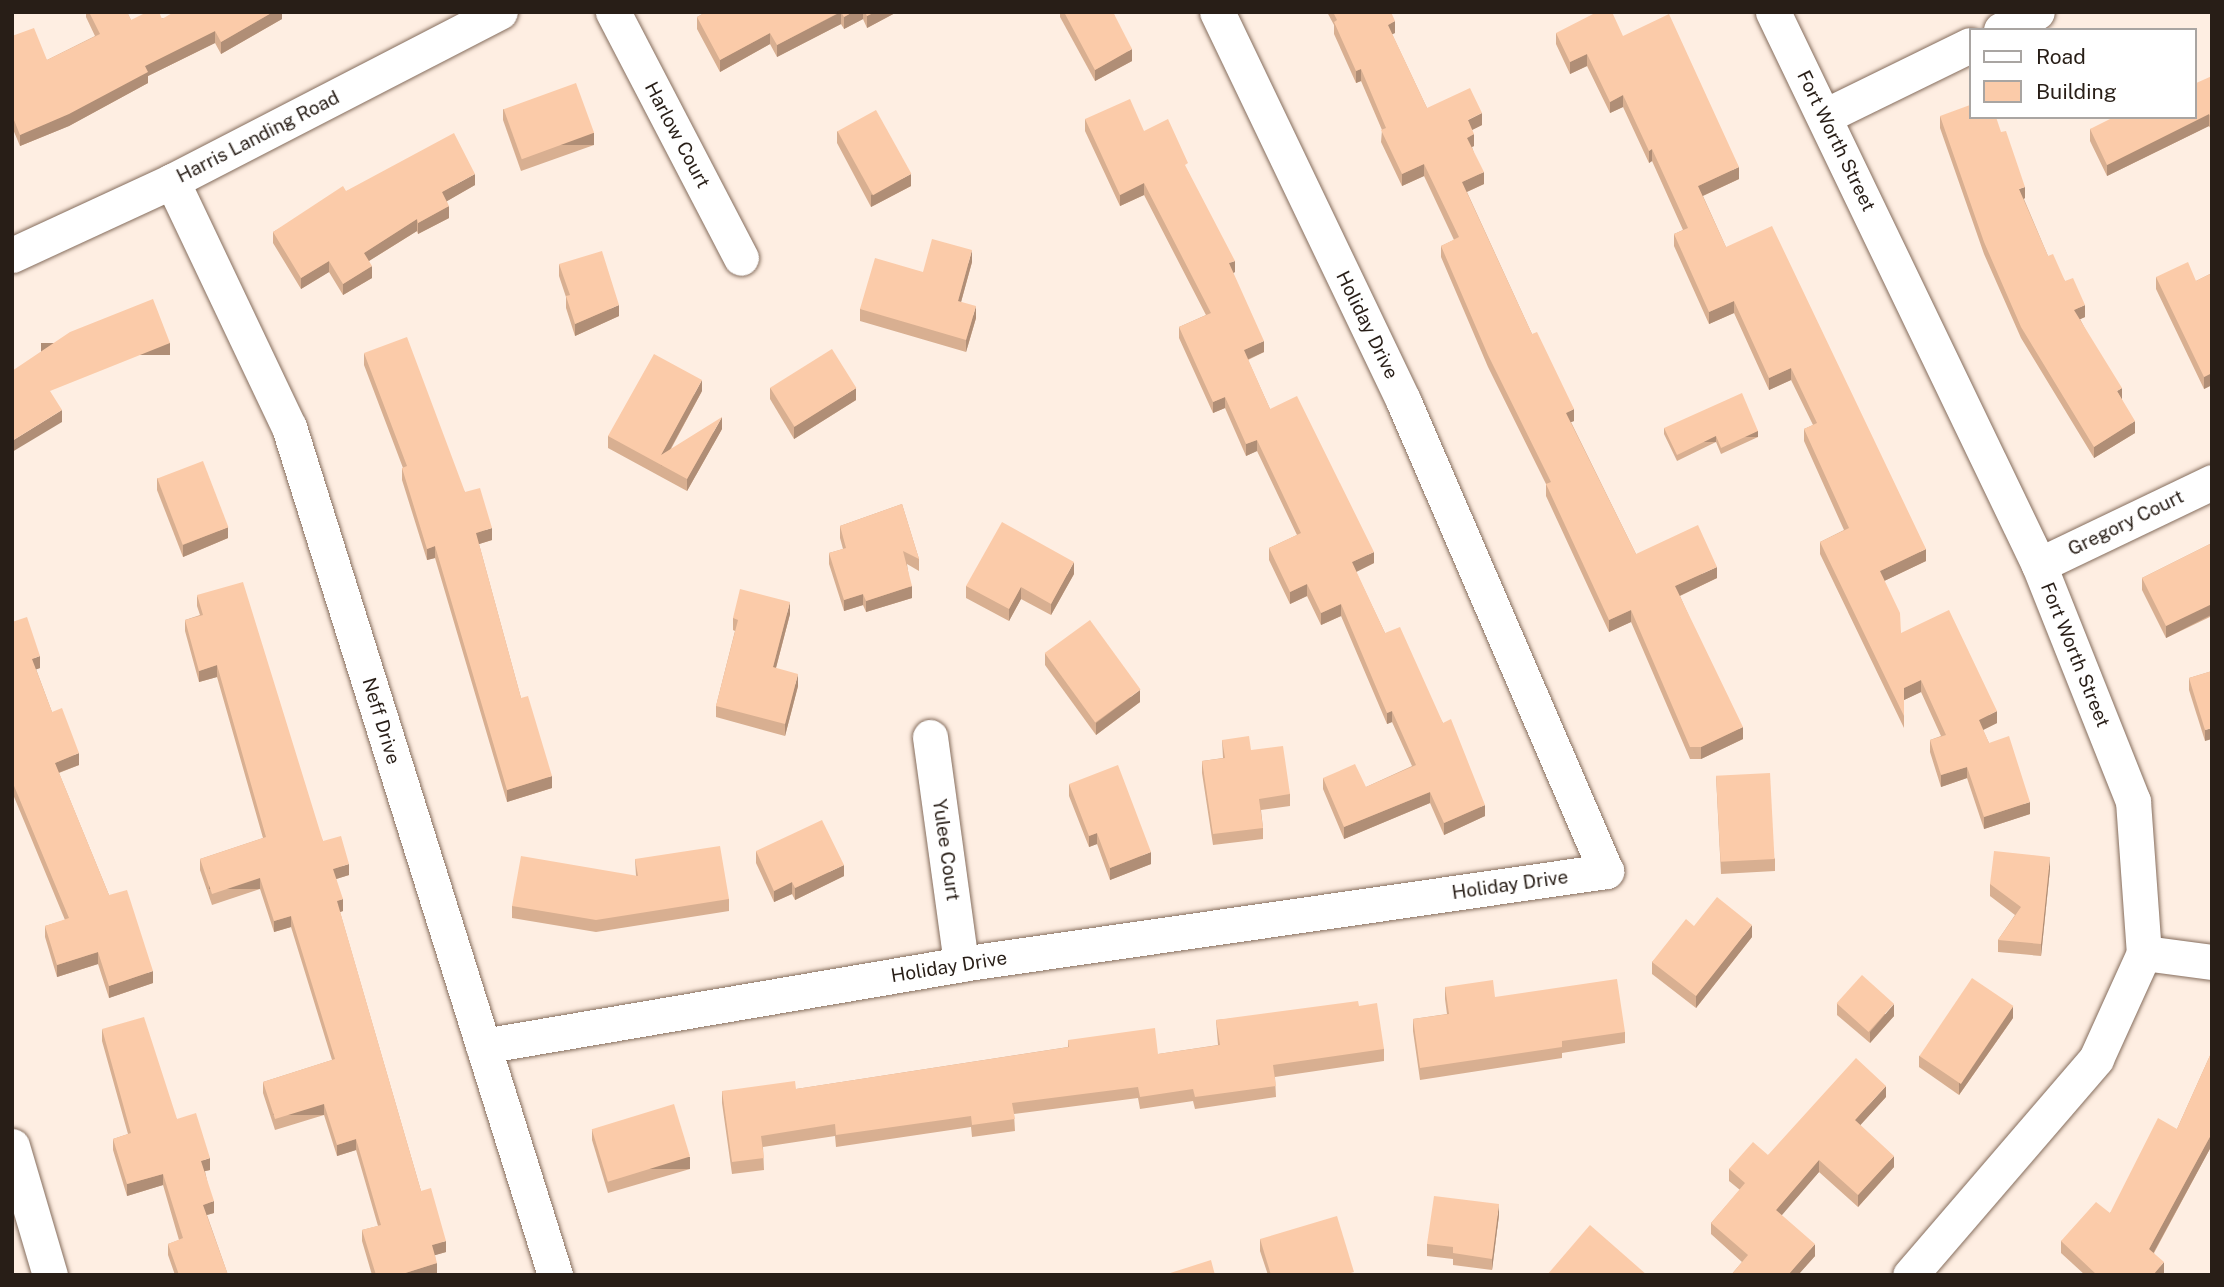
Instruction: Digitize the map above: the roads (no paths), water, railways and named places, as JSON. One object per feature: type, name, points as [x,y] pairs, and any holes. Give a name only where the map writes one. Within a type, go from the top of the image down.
[{"type":"street","name":"Harris Landing Road","points":[[12,255],[172,181],[500,12]]},
{"type":"street","name":"Harlow Court","points":[[613,12],[741,258]]},
{"type":"street","name":"Holiday Drive","points":[[484,1046],[961,964],[1606,871],[1403,400],[1217,12]]},
{"type":"street","name":"Fort Worth Street","points":[[1773,12],[2039,565],[2133,801],[2144,953],[2096,1059],[1910,1275]]},
{"type":"street","points":[[2005,28],[2037,12]]},
{"type":"street","points":[[1825,116],[1968,46]]},
{"type":"street","name":"Neff Drive","points":[[172,181],[289,427],[555,1275]]},
{"type":"street","name":"Gregory Court","points":[[2039,565],[2212,482]]},
{"type":"street","name":"Yulee Court","points":[[930,737],[961,964]]},
{"type":"street","points":[[2144,953],[2212,962]]},
{"type":"street","points":[[12,1146],[50,1275]]}]
